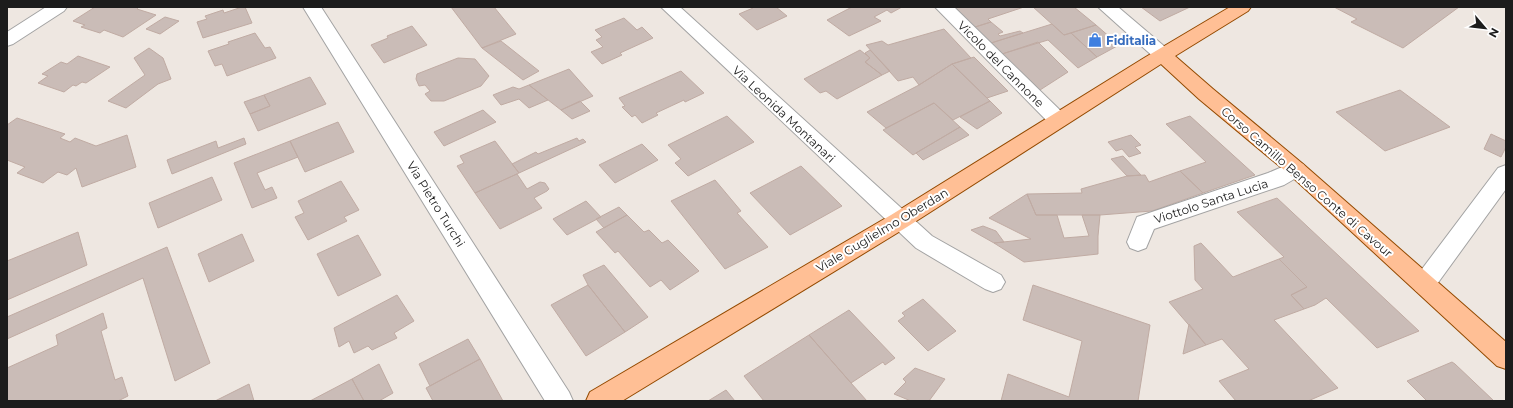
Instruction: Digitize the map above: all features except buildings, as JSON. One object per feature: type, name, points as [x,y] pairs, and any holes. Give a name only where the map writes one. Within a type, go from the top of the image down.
[{"type":"main road","name":"Viale Guglielmo Oberdan","points":[[599,401],[899,221],[1058,120],[1242,7]]},
{"type":"main road","name":"Corso Camillo Benso Conte di Cavour","points":[[1164,56],[1206,94],[1296,169],[1506,358]]},
{"type":"street","points":[[7,40],[58,7]]},
{"type":"street","name":"Via Pietro Turchi","points":[[312,7],[560,401]]},
{"type":"street","name":"Via Leonida Montanari","points":[[670,7],[899,221],[924,242],[993,282]]},
{"type":"street","name":"Vicolo del Cannone","points":[[944,7],[1058,120]]},
{"type":"street","name":"Corso Camillo Benso Conte di Cavour","points":[[1107,7],[1164,56]]},
{"type":"street","name":"Viottolo Santa Lucia","points":[[1138,242],[1145,223],[1276,179],[1296,169]]},
{"type":"street","points":[[1424,284],[1506,173]]},
{"type":"place","name":"Fiditalia","points":[[1095,40]]}]
